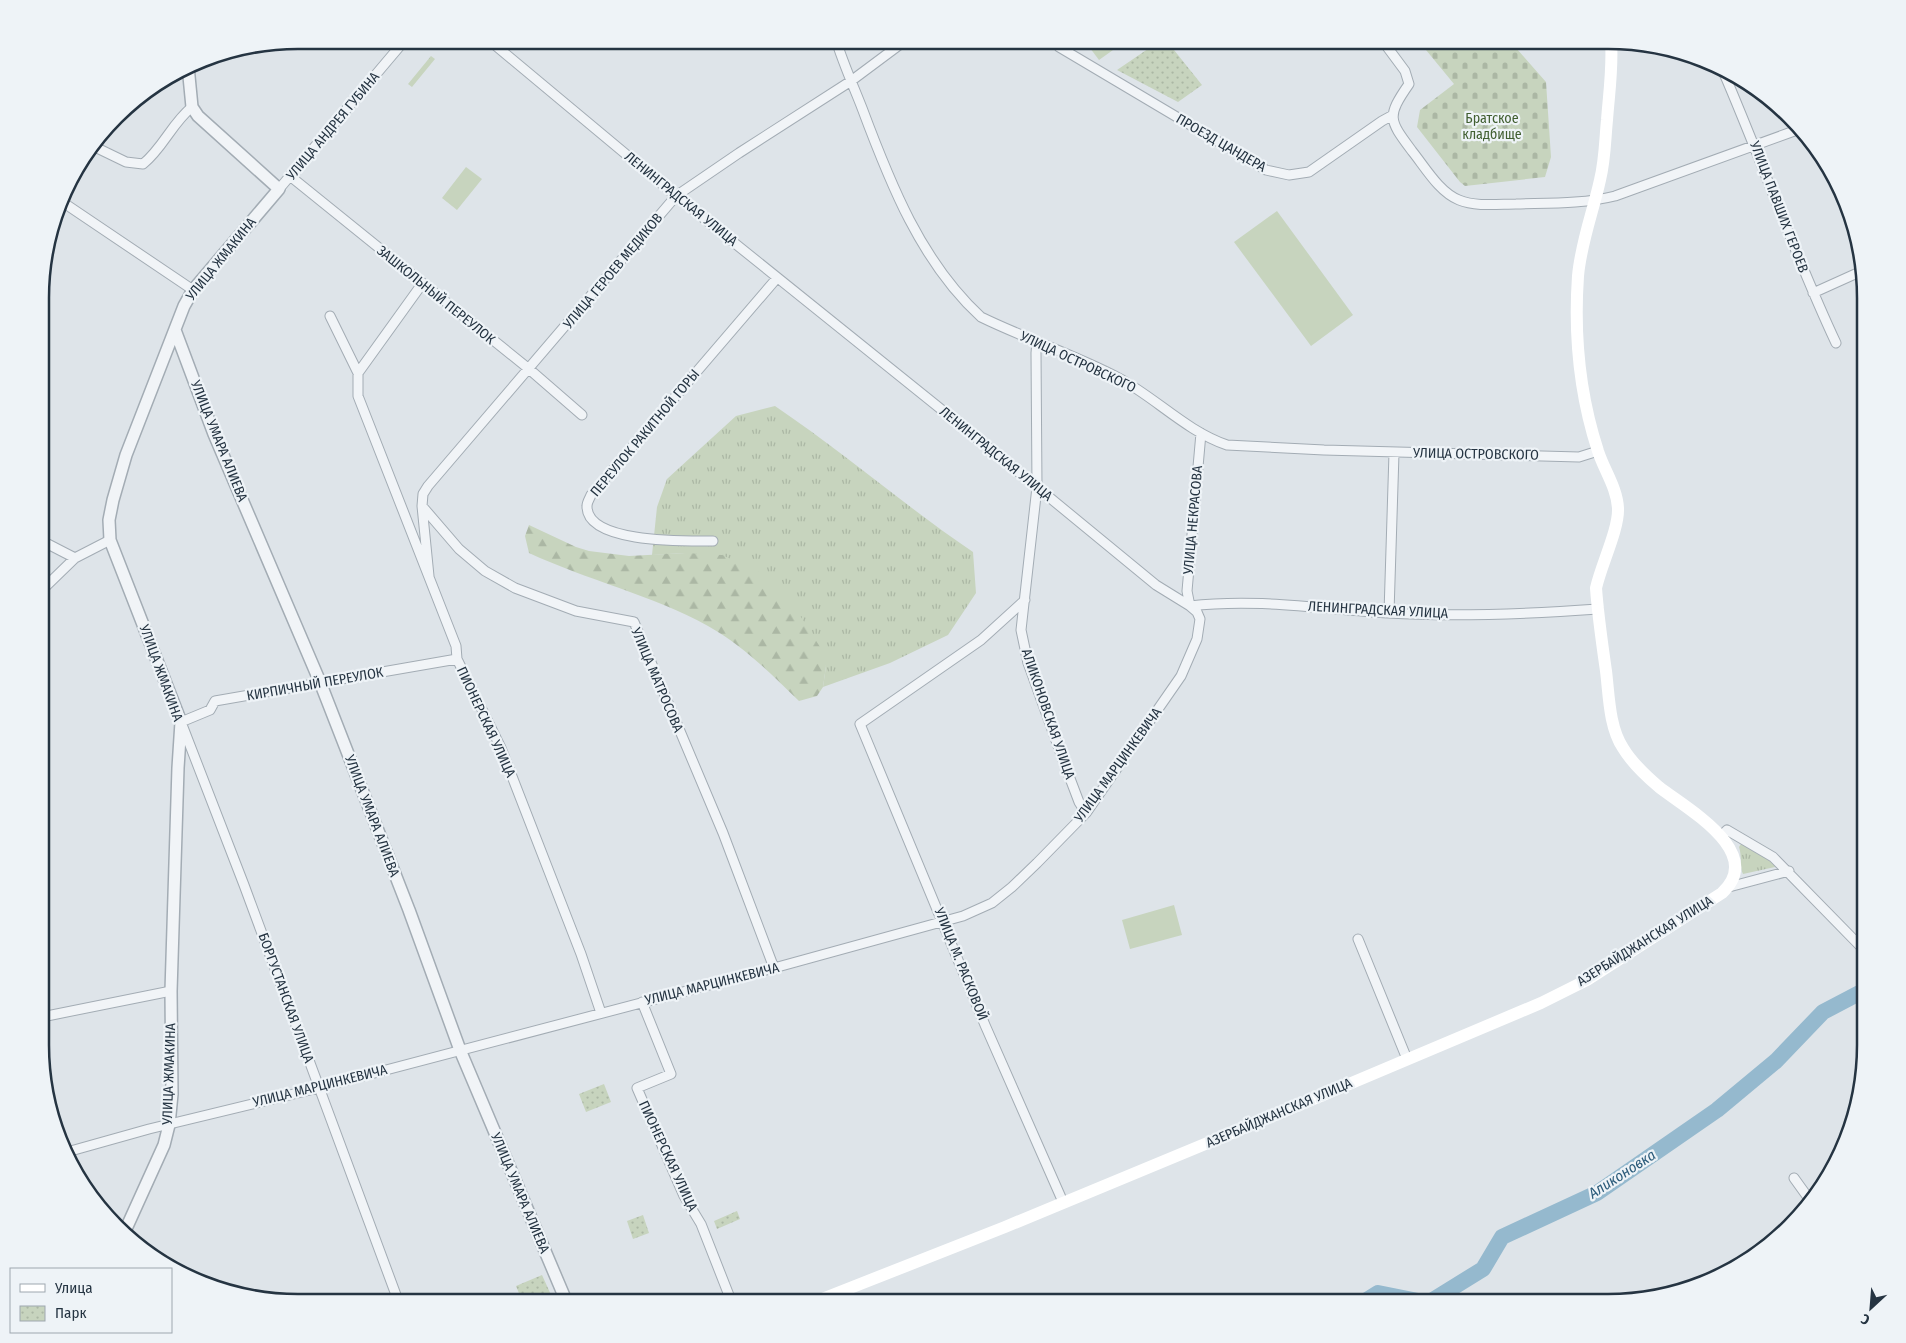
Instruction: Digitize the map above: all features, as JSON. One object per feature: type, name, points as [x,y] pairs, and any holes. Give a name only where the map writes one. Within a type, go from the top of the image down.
[{"type":"main road","points":[[1611,49],[1612,68],[1602,169],[1583,242],[1579,267],[1578,326],[1581,383],[1598,451],[1616,496],[1618,508],[1618,518],[1599,572],[1596,588],[1610,702],[1616,731],[1623,748],[1639,769],[1721,836],[1728,844],[1733,856],[1734,868],[1729,887]]},
{"type":"main road","name":"АЗЕРБАЙДЖАНСКАЯ УЛИЦА","points":[[834,1294],[1063,1202],[1541,1003],[1587,980],[1729,887]]},
{"type":"street","name":"УЛИЦА АНДРЕЯ ГУБИНА","points":[[279,189],[397,49]]},
{"type":"street","name":"ЛЕНИНГРАДСКАЯ УЛИЦА","points":[[500,49],[676,196],[1156,585],[1190,606],[1214,603],[1269,604],[1389,613],[1449,614],[1598,609]]},
{"type":"street","name":"УЛИЦА ОСТРОВСКОГО","points":[[839,49],[875,141],[910,219],[925,249],[949,284],[964,301],[981,317],[1117,377],[1152,398],[1213,440],[1227,445],[1394,452],[1579,457],[1598,451]]},
{"type":"street","name":"УЛИЦА ГЕРОЕВ МЕДИКОВ","points":[[429,576],[422,506],[423,494],[428,486],[676,196],[851,81],[894,49]]},
{"type":"street","name":"ПРОЕЗД ЦАНДЕРА","points":[[1061,49],[1266,170],[1289,175],[1309,172],[1393,115]]},
{"type":"street","points":[[1389,49],[1405,71],[1409,84],[1394,110],[1392,122],[1435,180],[1448,194],[1459,201],[1473,204],[1595,201],[1615,196],[1793,132]]},
{"type":"street","points":[[189,74],[192,107],[198,116],[279,189]]},
{"type":"street","name":"УЛИЦА ПАВШИХ ГЕРОЕВ","points":[[1727,79],[1756,146],[1812,293],[1836,343]]},
{"type":"street","points":[[98,149],[126,162],[143,164],[154,155],[181,116],[192,107]]},
{"type":"street","name":"ЗАШКОЛЬНЫЙ ПЕРЕУЛОК","points":[[290,176],[529,369],[582,415]]},
{"type":"street","name":"УЛИЦА ЖМАКИНА","points":[[127,1226],[164,1145],[169,1125],[172,1094],[171,991],[181,722],[110,540],[109,520],[112,500],[123,464],[184,306],[193,290],[279,189]]},
{"type":"street","points":[[67,205],[193,290]]},
{"type":"street","points":[[1812,293],[1856,274]]},
{"type":"street","name":"ПЕРЕУЛОК РАКИТНОЙ ГОРЫ","points":[[713,542],[653,541],[614,531],[601,527],[594,521],[588,514],[587,504],[591,495],[777,278]]},
{"type":"street","points":[[330,316],[358,373],[422,284]]},
{"type":"street","name":"УЛИЦА УМАРА АЛИЕВА","points":[[174,330],[214,434],[320,682],[409,910],[460,1050],[563,1294]]},
{"type":"street","name":"АЛИКОНОВСКАЯ УЛИЦА","points":[[1037,342],[1037,487],[1021,630],[1028,664],[1079,802],[1086,813]]},
{"type":"street","name":"ПИОНЕРСКАЯ УЛИЦА","points":[[358,373],[358,396],[456,646],[456,659],[501,748],[581,954],[601,1014]]},
{"type":"street","name":"УЛИЦА НЕКРАСОВА","points":[[1190,606],[1187,591],[1201,433]]},
{"type":"street","points":[[1389,613],[1394,452]]},
{"type":"street","name":"УЛИЦА МАТРОСОВА","points":[[422,506],[459,549],[485,571],[515,588],[576,611],[634,622],[723,832],[774,968]]},
{"type":"street","points":[[49,583],[75,558],[110,540]]},
{"type":"street","points":[[49,545],[75,558]]},
{"type":"street","name":"УЛИЦА М. РАСКОВОЙ","points":[[1025,600],[981,640],[860,724],[989,1034],[1063,1202]]},
{"type":"street","name":"УЛИЦА МАРЦИНКЕВИЧА","points":[[72,1151],[774,968],[944,922],[992,903],[1037,864],[1086,813],[1181,676],[1194,649],[1200,628],[1200,619],[1197,612],[1190,606]]},
{"type":"street","name":"КИРПИЧНЫЙ ПЕРЕУЛОК","points":[[181,722],[210,710],[215,701],[456,659]]},
{"type":"street","name":"БОРГУСТАНСКАЯ УЛИЦА","points":[[181,722],[222,826],[396,1294]]},
{"type":"street","points":[[1721,836],[1727,830],[1773,857],[1857,942]]},
{"type":"street","points":[[1729,887],[1789,871]]},
{"type":"street","points":[[1358,939],[1408,1059]]},
{"type":"street","points":[[49,1016],[171,991]]},
{"type":"street","name":"ПИОНЕРСКАЯ УЛИЦА","points":[[642,1002],[671,1074],[637,1088],[684,1196],[700,1224],[728,1294]]},
{"type":"street","points":[[1794,1178],[1807,1196]]},
{"type":"green space","points":[[1091,49],[1114,49],[1099,60]]},
{"type":"green space","points":[[1148,49],[1173,49],[1202,85],[1178,102],[1117,70]]},
{"type":"green space","name":"Братское кладбище","points":[[1517,49],[1546,82],[1551,157],[1545,177],[1465,186],[1460,182],[1417,127],[1420,110],[1454,84],[1426,50]]},
{"type":"green space","points":[[431,56],[435,59],[412,87],[408,84]]},
{"type":"green space","points":[[466,167],[482,179],[457,210],[442,198]]},
{"type":"green space","points":[[1277,211],[1353,315],[1311,346],[1234,242]]},
{"type":"green space","points":[[775,406],[973,552],[976,593],[948,635],[890,663],[823,687],[826,666],[685,553],[652,555],[657,507],[667,479],[736,416]]},
{"type":"green space","points":[[529,525],[589,551],[629,556],[685,553],[722,555],[761,573],[794,606],[820,647],[826,666],[823,687],[817,696],[799,701],[745,652],[708,626],[665,605],[529,553],[525,536]]},
{"type":"green space","points":[[1741,844],[1774,863],[1775,867],[1743,874],[1739,847]]},
{"type":"green space","points":[[1174,905],[1182,935],[1130,949],[1122,920]]},
{"type":"green space","points":[[604,1084],[611,1102],[586,1112],[579,1094]]},
{"type":"green space","points":[[737,1211],[740,1219],[717,1229],[714,1221]]},
{"type":"green space","points":[[643,1215],[649,1233],[633,1239],[627,1221]]},
{"type":"green space","points":[[542,1275],[551,1294],[519,1294],[516,1286]]},
{"type":"waterway","name":"Аликоновка","points":[[1443,1294],[1483,1269],[1502,1237],[1597,1193],[1717,1110],[1776,1061],[1823,1012],[1857,994]]},
{"type":"waterway","name":"Аликоновка","points":[[1376,1294],[1383,1294]]}]
